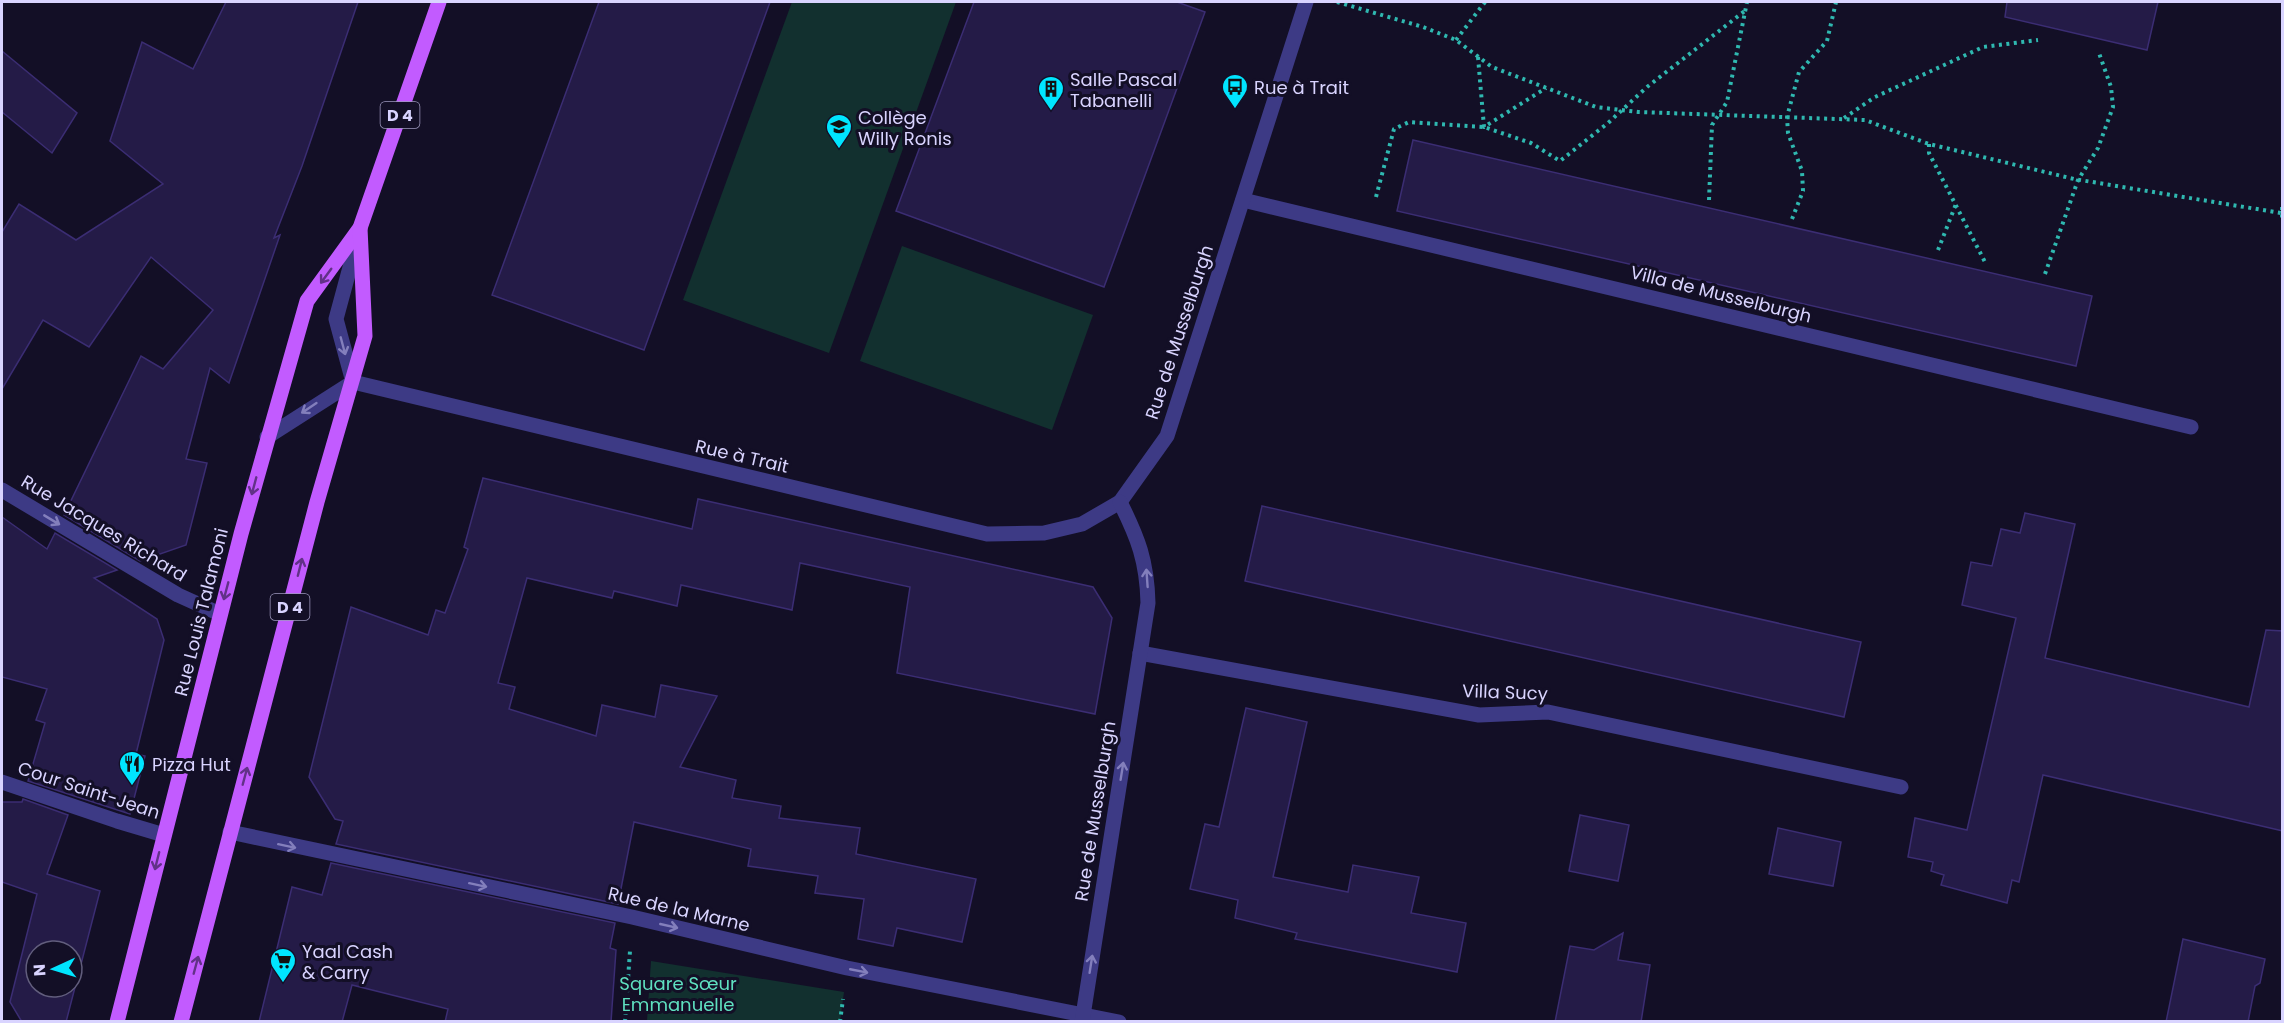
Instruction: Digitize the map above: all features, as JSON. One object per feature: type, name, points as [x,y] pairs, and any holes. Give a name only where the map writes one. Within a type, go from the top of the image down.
[{"type":"main road","name":"Rue Louis Talamoni","points":[[117,1022],[220,614],[267,437],[307,302],[360,228],[440,2]]},
{"type":"main road","name":"Rue Louis Talamoni","points":[[181,1022],[316,502],[365,336],[360,228]]},
{"type":"street","name":"Rue de Musselburgh","points":[[1083,1018],[1148,603],[1148,573],[1140,543],[1120,502],[1167,435],[1306,2]]},
{"type":"street","name":"Villa de Musselburgh","points":[[1243,200],[2191,427]]},
{"type":"street","points":[[267,437],[353,382],[336,319],[360,228]]},
{"type":"street","name":"Rue à Trait","points":[[353,382],[987,534],[1044,533],[1082,524],[1120,502]]},
{"type":"street","name":"Rue Jacques Richard","points":[[2,490],[178,595],[220,614]]},
{"type":"street","name":"Villa Sucy","points":[[1140,653],[1479,715],[1548,712],[1901,787]]},
{"type":"street","name":"Cour Saint-Jean","points":[[2,782],[117,822],[164,834]]},
{"type":"street","name":"Rue de la Marne","points":[[231,832],[632,917],[847,968],[1083,1018],[1119,1022]]},
{"type":"path","points":[[1336,2],[1423,27],[1456,40],[1492,67],[1596,107],[1716,116],[1865,120],[1929,144],[2078,180],[2281,213]]},
{"type":"path","points":[[1456,40],[1485,2]]},
{"type":"path","points":[[1709,200],[1712,125],[1726,102],[1748,2]]},
{"type":"path","points":[[1792,219],[1803,190],[1802,171],[1788,133],[1786,117],[1798,72],[1827,41],[1836,2]]},
{"type":"path","points":[[1368,229],[1394,129],[1409,122],[1485,127],[1531,143],[1560,161],[1647,87],[1746,10]]},
{"type":"path","points":[[1843,119],[1875,97],[1983,47],[2038,40]]},
{"type":"path","points":[[2045,274],[2078,180],[2098,148],[2113,107],[2111,87],[2099,53]]},
{"type":"path","points":[[1478,57],[1485,127]]},
{"type":"path","points":[[1485,127],[1546,87]]},
{"type":"path","points":[[1929,144],[1929,153],[1986,264]]},
{"type":"path","points":[[1938,250],[1957,204]]},
{"type":"path","points":[[2283,207],[2281,213],[2283,222]]},
{"type":"path","points":[[625,1022],[632,917]]},
{"type":"green space","points":[[792,2],[956,2],[829,353],[683,300]]},
{"type":"green space","points":[[902,246],[1093,315],[1052,430],[860,361]]},
{"type":"green space","name":"Square Sœur Emmanuelle","points":[[651,961],[844,992],[840,1021],[647,1021]]},
{"type":"building","points":[[226,2],[358,2],[302,166],[274,238],[280,235],[229,383],[210,368],[186,459],[207,463],[186,545],[140,561],[64,515],[141,356],[163,369],[213,310],[151,257],[89,347],[43,320],[2,389],[2,232],[19,204],[76,240],[163,184],[110,141],[142,42],[193,69]]},
{"type":"building","points":[[599,2],[770,2],[644,350],[492,295]]},
{"type":"building","name":"Salle Pascal Tabanelli","points":[[974,2],[1177,2],[1205,12],[1104,287],[896,211]]},
{"type":"building","points":[[2007,2],[2158,2],[2147,50],[2005,17]]},
{"type":"building","points":[[2,51],[77,113],[52,153],[2,112]]},
{"type":"building","points":[[1413,140],[2092,296],[2076,366],[1397,211]]},
{"type":"building","points":[[483,478],[692,529],[698,499],[1093,587],[1112,618],[1095,714],[897,673],[910,587],[800,563],[792,610],[681,585],[677,606],[614,591],[612,598],[527,578],[498,683],[515,687],[509,709],[596,736],[602,705],[655,717],[661,685],[717,696],[680,767],[736,780],[732,798],[781,806],[779,818],[860,828],[856,854],[976,879],[962,942],[897,928],[893,946],[858,939],[864,899],[815,893],[818,876],[748,866],[751,849],[634,822],[618,904],[336,844],[343,821],[335,819],[309,777],[351,607],[428,635],[436,610],[445,613],[468,549],[464,547]]},
{"type":"building","points":[[1262,506],[1861,642],[1844,717],[1245,581]]},
{"type":"building","points":[[2025,513],[2075,524],[2045,658],[2249,707],[2266,630],[2283,631],[2283,831],[2043,775],[2019,882],[2012,880],[2007,903],[1941,885],[1944,875],[1931,871],[1933,862],[1908,857],[1915,818],[1967,830],[2016,618],[1962,605],[1971,562],[1992,566],[2001,529],[2020,533]]},
{"type":"building","points":[[2,517],[47,549],[55,533],[117,570],[94,578],[157,619],[164,640],[136,754],[145,756],[130,814],[28,781],[45,723],[36,720],[47,689],[2,677]]},
{"type":"building","points":[[1246,708],[1307,722],[1273,877],[1348,892],[1353,865],[1419,877],[1411,913],[1466,923],[1457,972],[1295,939],[1297,933],[1235,918],[1238,900],[1190,889],[1205,824],[1219,827]]},
{"type":"building","points":[[23,799],[68,815],[47,874],[100,891],[84,953],[84,939],[26,939],[37,894],[2,882],[2,802],[22,802]]},
{"type":"building","points":[[1580,815],[1629,825],[1618,881],[1569,871]]},
{"type":"building","points":[[1778,828],[1841,842],[1833,886],[1769,874]]},
{"type":"building","points":[[331,863],[615,923],[610,948],[616,950],[611,1022],[445,1022],[448,1009],[352,985],[342,1022],[259,1022],[292,887],[322,895]]},
{"type":"building","points":[[1623,933],[1618,960],[1650,965],[1641,1022],[1555,1022],[1570,946],[1594,950]]},
{"type":"building","points":[[2183,939],[2265,959],[2260,983],[2255,986],[2248,1022],[2166,1022]]},
{"type":"building","points":[[24,946],[24,999],[72,999],[66,1022],[22,1022],[10,1002]]},
{"type":"place","name":"Rue à Trait","points":[[1235,110]]},
{"type":"place","name":"Salle Pascal Tabanelli","points":[[1051,112]]},
{"type":"place","name":"Collège Willy Ronis","points":[[839,150]]},
{"type":"place","name":"Pizza Hut","points":[[132,787]]},
{"type":"place","name":"Yaal Cash & Carry","points":[[283,984]]}]
